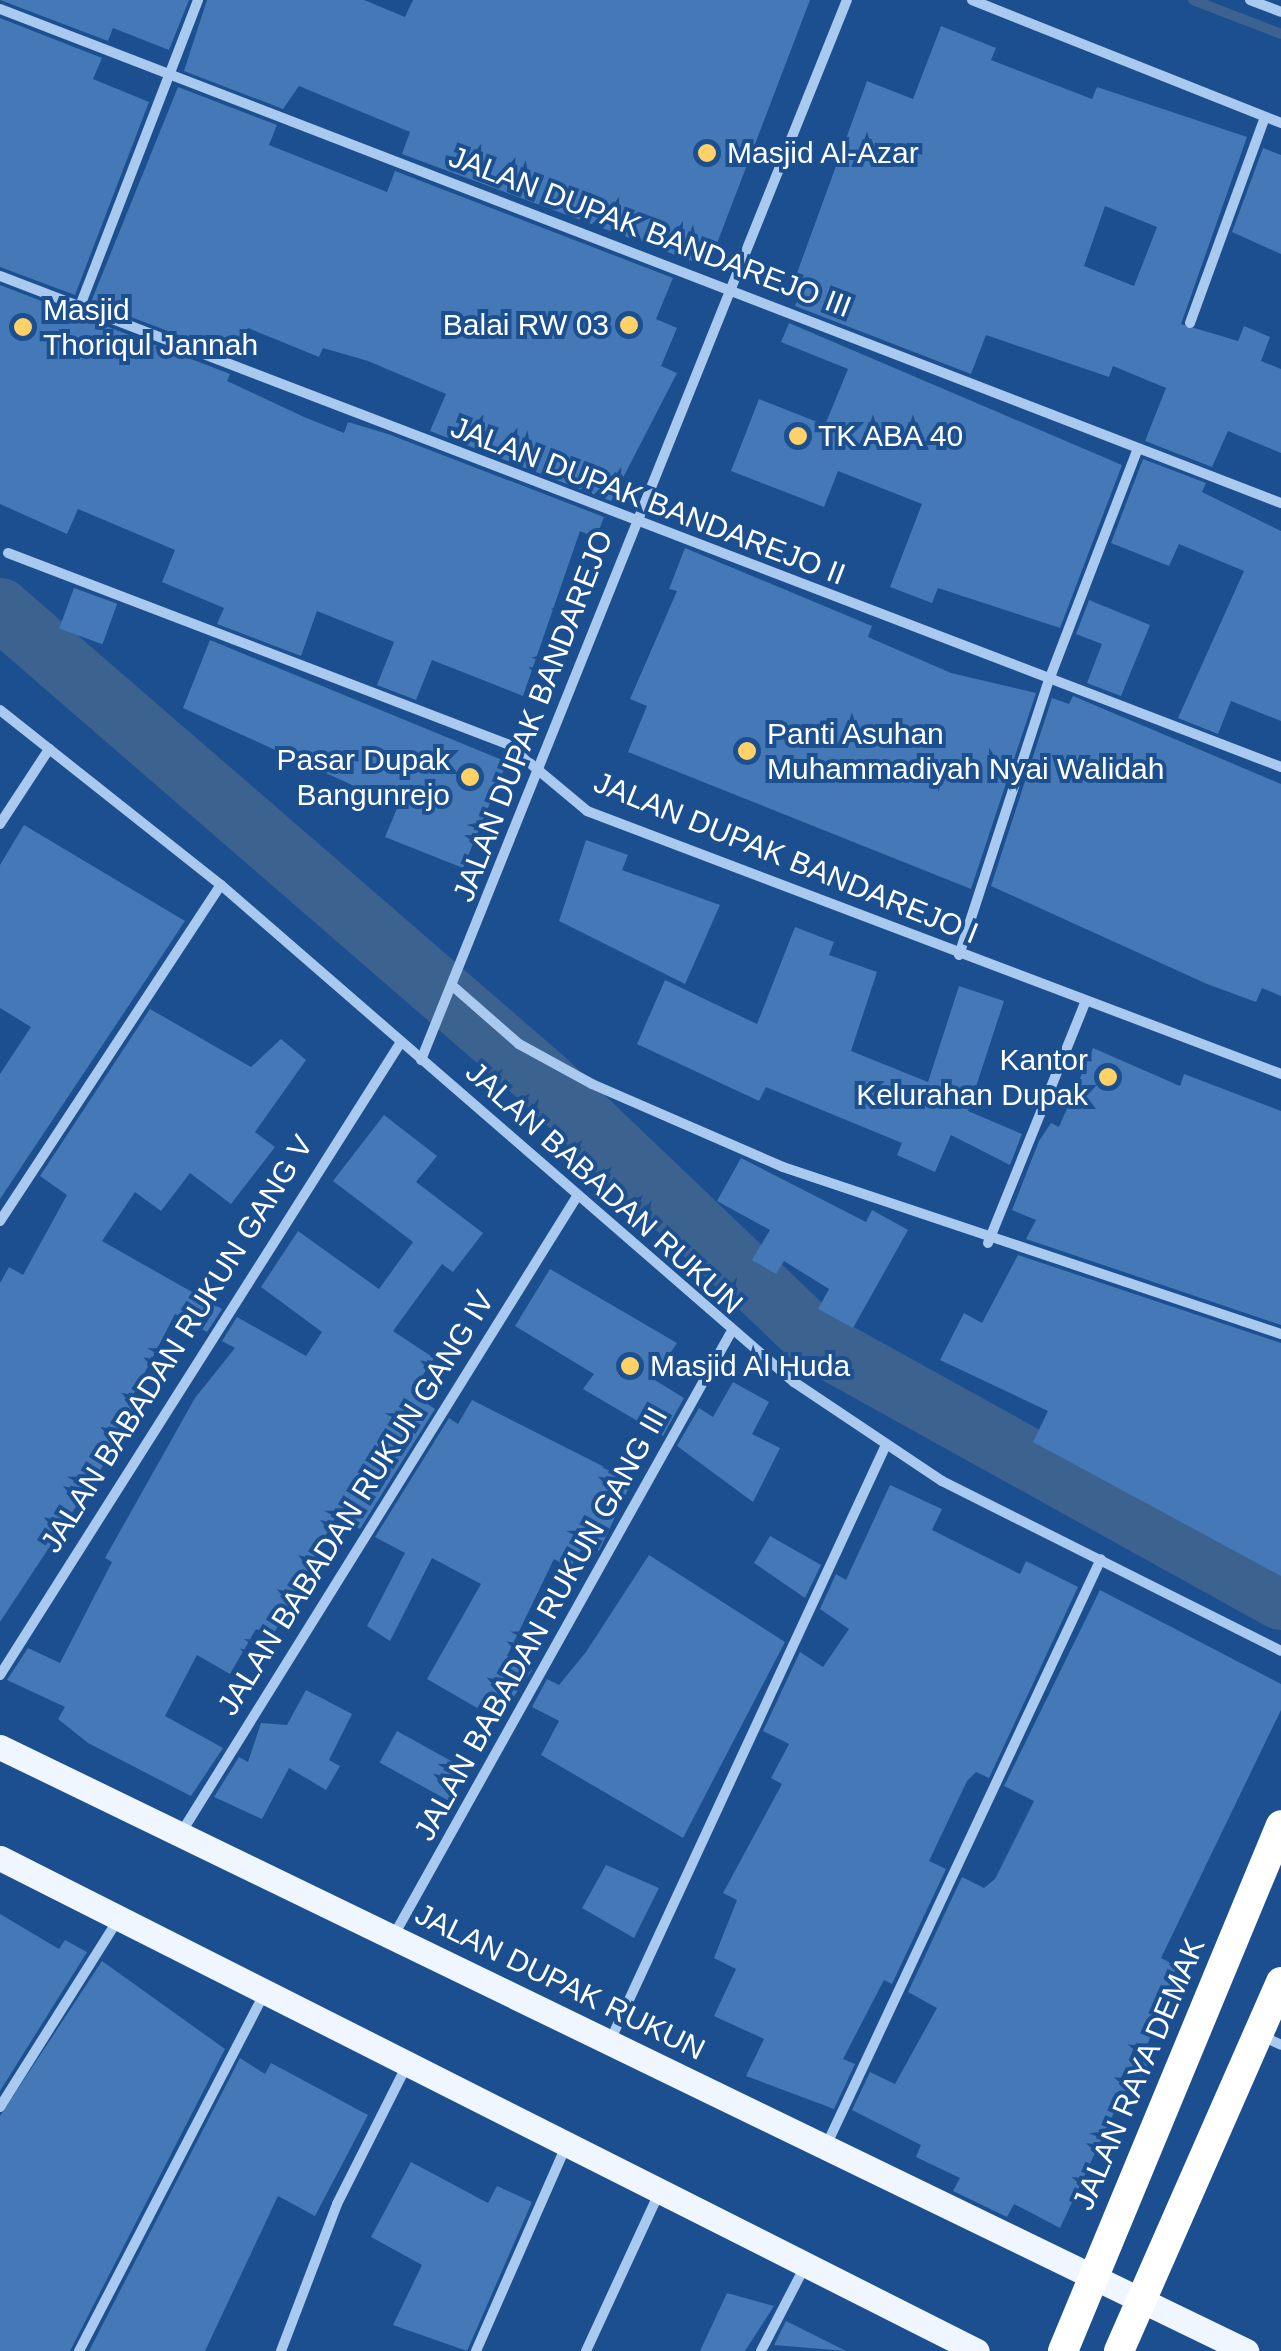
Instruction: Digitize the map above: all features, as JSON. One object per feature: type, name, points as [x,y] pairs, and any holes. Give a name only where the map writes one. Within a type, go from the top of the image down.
[{"type":"highway","name":"JALAN RAYA DEMAK","points":[[1063,2351],[1281,1825]]},
{"type":"highway","points":[[1118,2351],[1270,2040],[1281,1982]]},
{"type":"main road","name":"JALAN DUPAK RUKUN","points":[[0,1747],[1094,2272],[1246,2351]]},
{"type":"main road","points":[[0,1858],[267,1987],[408,2064],[569,2139],[977,2351]]},
{"type":"street","points":[[80,306],[166,73],[198,0]]},
{"type":"street","name":"JALAN DUPAK BANDAREJO","points":[[421,1060],[453,992],[727,287],[846,0]]},
{"type":"street","points":[[972,0],[1281,123]]},
{"type":"street","points":[[1250,0],[1281,12]]},
{"type":"street","name":"JALAN DUPAK BANDAREJO III","points":[[0,9],[1281,503]]},
{"type":"street","points":[[1190,323],[1265,117]]},
{"type":"street","name":"JALAN DUPAK BANDAREJO II","points":[[0,276],[634,524],[1281,767]]},
{"type":"street","points":[[959,955],[1049,680],[1138,448]]},
{"type":"street","name":"JALAN DUPAK BANDAREJO I","points":[[8,553],[506,744],[587,811],[1084,1005],[1281,1074]]},
{"type":"street","name":"JALAN BABADAN RUKUN","points":[[0,710],[221,885],[730,1334],[885,1448],[1281,1651]]},
{"type":"street","points":[[0,824],[48,750]]},
{"type":"street","points":[[0,1221],[221,885]]},
{"type":"street","points":[[453,992],[518,1044],[592,1084],[988,1243],[1281,1334]]},
{"type":"street","points":[[988,1243],[1084,1005]]},
{"type":"street","name":"JALAN BABADAN RUKUN GANG V","points":[[0,1674],[400,1042]]},
{"type":"street","name":"JALAN BABADAN RUKUN GANG IV","points":[[181,1834],[576,1198]]},
{"type":"street","name":"JALAN BABADAN RUKUN GANG III","points":[[392,1937],[730,1334]]},
{"type":"street","points":[[610,2042],[885,1448]]},
{"type":"street","points":[[826,2146],[1101,1559]]},
{"type":"street","points":[[0,2107],[119,1917]]},
{"type":"street","points":[[80,2351],[267,1987]]},
{"type":"street","points":[[281,2351],[338,2204],[408,2064]]},
{"type":"street","points":[[476,2351],[569,2139]]},
{"type":"street","points":[[586,2351],[661,2189]]},
{"type":"street","points":[[761,2351],[806,2264]]},
{"type":"building","points":[[0,0],[189,0],[169,50],[113,28],[108,41]]},
{"type":"building","points":[[207,0],[364,0],[405,17],[413,0],[810,0],[708,267],[402,154],[410,132],[299,86],[283,109],[184,71]]},
{"type":"building","points":[[0,18],[102,58],[93,79],[149,102],[75,295],[0,267]]},
{"type":"building","points":[[941,26],[996,48],[991,60],[1092,99],[1097,87],[1247,137],[1181,324],[1238,341],[1244,326],[1270,337],[1261,361],[1281,369],[1281,453],[1228,431],[1212,467],[1145,441],[1166,388],[1113,366],[1109,377],[986,335],[971,374],[795,306],[803,288],[793,284],[867,81],[913,99]],"holes":[[[1105,206],[1157,227],[1134,286],[1084,266]]]},
{"type":"building","points":[[178,87],[277,125],[269,145],[387,192],[395,171],[673,278],[656,319],[677,328],[661,366],[677,373],[611,501],[430,431],[446,394],[368,361],[323,348],[319,357],[248,328],[237,357],[91,302]]},
{"type":"building","points":[[1263,148],[1281,155],[1281,254],[1232,232]]},
{"type":"building","points":[[0,285],[230,374],[227,381],[344,433],[348,422],[388,434],[604,517],[596,538],[580,531],[523,696],[432,660],[416,700],[377,685],[394,642],[317,611],[301,656],[217,624],[224,608],[162,582],[175,550],[78,509],[67,534],[0,504]]},
{"type":"building","points":[[789,323],[1122,465],[1060,628],[938,588],[932,603],[890,587],[922,504],[838,471],[824,507],[731,471],[759,399],[825,425],[848,369],[781,342]]},
{"type":"building","points":[[1143,459],[1206,483],[1202,492],[1281,531],[1281,721],[1231,701],[1218,734],[1178,718],[1244,571],[1179,544],[1169,566],[1111,543]]},
{"type":"building","points":[[685,548],[872,626],[868,637],[951,673],[1036,693],[971,889],[628,752],[647,706],[630,699],[677,591],[669,589]]},
{"type":"building","points":[[74,588],[117,604],[103,644],[59,628]]},
{"type":"building","points":[[1089,600],[1150,625],[1121,696],[1087,683],[1102,644],[1076,634]]},
{"type":"building","points":[[210,640],[507,762],[463,868],[385,837],[398,806],[183,708]]},
{"type":"building","points":[[1073,696],[1281,784],[1281,996],[1262,988],[1256,1002],[1207,984],[991,886],[1052,698],[1069,704]]},
{"type":"building","points":[[24,825],[185,921],[0,1199],[0,1074],[31,1027],[0,1008],[0,865]]},
{"type":"building","points":[[586,840],[628,855],[622,870],[720,905],[685,984],[559,921]]},
{"type":"building","points":[[795,927],[834,942],[829,955],[877,972],[851,1051],[928,1082],[959,986],[1004,1001],[968,1111],[1022,1134],[1010,1165],[951,1135],[935,1172],[897,1155],[902,1143],[766,1087],[759,1101],[637,1044],[665,980],[757,1024]]},
{"type":"building","points":[[150,1009],[251,1067],[281,1039],[306,1060],[255,1132],[275,1147],[231,1204],[190,1173],[161,1211],[135,1192],[102,1241],[222,1309],[207,1332],[175,1314],[128,1405],[139,1411],[0,1622],[0,1283],[9,1267],[23,1275],[67,1195],[40,1176]]},
{"type":"building","points":[[1093,1048],[1180,1086],[1184,1074],[1281,1111],[1281,1325],[1026,1239],[1036,1220],[1012,1210],[1039,1141],[1051,1123],[1059,1127]]},
{"type":"building","points":[[384,1115],[437,1156],[416,1182],[483,1233],[453,1272],[442,1264],[393,1331],[434,1358],[411,1393],[435,1409],[360,1529],[336,1516],[272,1637],[256,1629],[230,1674],[197,1655],[165,1716],[223,1748],[191,1796],[88,1743],[58,1719],[65,1707],[7,1680],[28,1648],[60,1663],[112,1562],[105,1558],[195,1398],[235,1348],[222,1341],[237,1317],[306,1356],[322,1332],[261,1287],[298,1231],[379,1289],[413,1242],[333,1181]]},
{"type":"building","points":[[741,1158],[866,1222],[872,1210],[908,1230],[853,1328],[818,1309],[829,1289],[784,1261],[776,1274],[752,1260],[770,1230],[717,1201]]},
{"type":"building","points":[[1018,1255],[1281,1343],[1281,1576],[1033,1442],[1048,1411],[940,1360],[964,1313],[982,1323]]},
{"type":"building","points":[[550,1269],[677,1343],[653,1379],[684,1398],[663,1436],[583,1389],[594,1374],[515,1326]]},
{"type":"building","points":[[733,1382],[769,1402],[752,1434],[780,1448],[753,1502],[677,1446],[699,1408],[713,1417]]},
{"type":"building","points":[[472,1400],[632,1481],[599,1551],[586,1542],[570,1568],[554,1559],[507,1656],[532,1670],[498,1720],[427,1679],[481,1584],[432,1558],[390,1641],[367,1626],[405,1553],[375,1537],[449,1418],[458,1424]]},
{"type":"building","points":[[890,1485],[942,1509],[932,1530],[1020,1574],[1026,1561],[1078,1587],[989,1778],[976,1772],[967,1781],[929,1861],[946,1869],[892,1984],[884,1980],[843,2059],[855,2064],[834,2109],[746,2076],[764,2039],[714,2016],[736,1969],[714,1958],[737,1900],[723,1893],[782,1784],[771,1778],[789,1744],[763,1731],[800,1652],[823,1667],[849,1629],[820,1609],[836,1574],[846,1580]]},
{"type":"building","points":[[770,1536],[821,1565],[805,1598],[754,1563]]},
{"type":"building","points":[[649,1555],[785,1642],[683,1838],[541,1755],[559,1721],[532,1707],[547,1679],[559,1685],[586,1652]]},
{"type":"building","points":[[1100,1590],[1281,1684],[1281,1710],[1161,1958],[1177,1966],[1145,2051],[1153,2055],[1128,2109],[1118,2104],[1060,2228],[1014,2204],[1007,2217],[953,2191],[960,2178],[916,2157],[921,2145],[852,2110],[870,2072],[895,2084],[937,2008],[908,1992],[962,1877],[984,1888],[995,1879],[1034,1801],[1004,1786]]},
{"type":"building","points":[[306,1690],[352,1714],[329,1760],[340,1766],[326,1790],[289,1768],[262,1819],[214,1797],[239,1757],[248,1762],[261,1723],[287,1725]]},
{"type":"building","points":[[397,1731],[467,1770],[450,1801],[380,1762]]},
{"type":"building","points":[[606,1865],[659,1888],[634,1938],[582,1908]]},
{"type":"building","points":[[0,1914],[59,1949],[65,1940],[87,1952],[0,2091]]},
{"type":"building","points":[[102,1961],[225,2049],[70,2351],[0,2351],[0,2116]]},
{"type":"building","points":[[240,2058],[265,2074],[271,2063],[368,2115],[315,2216],[278,2196],[205,2351],[89,2351]]},
{"type":"building","points":[[411,2162],[488,2203],[497,2186],[532,2202],[467,2351],[393,2325],[422,2265],[371,2237]]},
{"type":"building","points":[[727,2293],[774,2306],[745,2351],[700,2351]]},
{"type":"building","points":[[786,2321],[846,2351],[774,2345]]},
{"type":"waterway","points":[[1193,0],[1281,34]]},
{"type":"waterway","points":[[0,609],[543,1079],[819,1343],[1281,1599]]},
{"type":"place","name":"Masjid Al-Azar","points":[[707,153]]},
{"type":"place","name":"Balai RW 03","points":[[629,325]]},
{"type":"place","name":"Masjid Thoriqul Jannah","points":[[23,327]]},
{"type":"place","name":"TK ABA 40","points":[[798,436]]},
{"type":"place","name":"Panti Asuhan Muhammadiyah Nyai Walidah","points":[[747,751]]},
{"type":"place","name":"Pasar Dupak Bangunrejo","points":[[470,777]]},
{"type":"place","name":"Kantor Kelurahan Dupak","points":[[1108,1077]]},
{"type":"place","name":"Masjid Al Huda","points":[[630,1366]]}]
